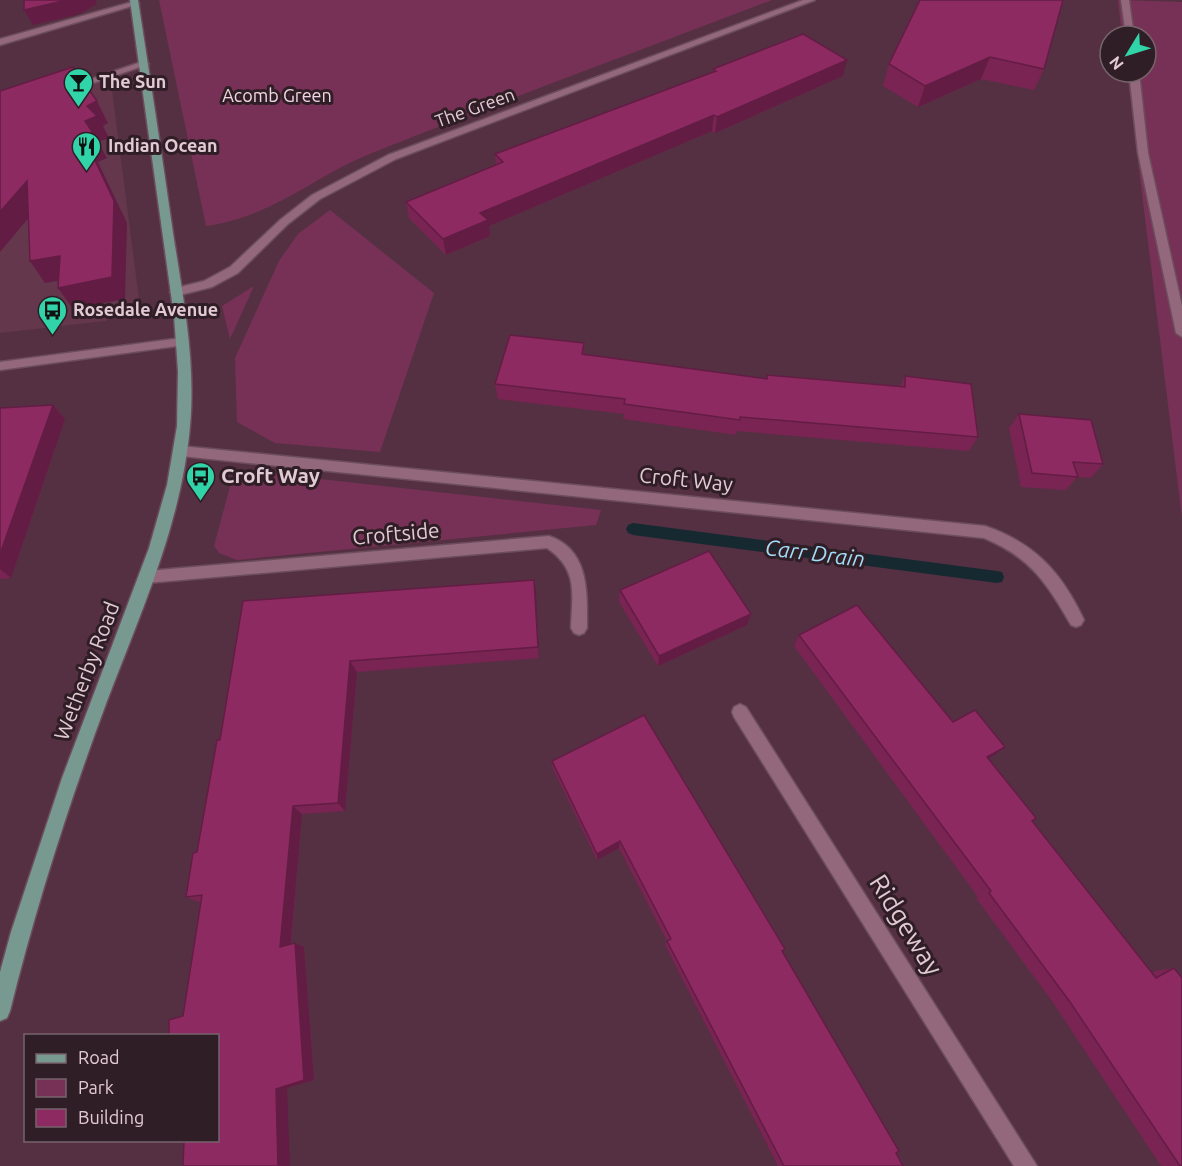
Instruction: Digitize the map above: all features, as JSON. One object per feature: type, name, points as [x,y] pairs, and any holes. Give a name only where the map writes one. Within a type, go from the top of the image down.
[{"type":"main road","points":[[135,2],[181,342]]},
{"type":"main road","name":"Wetherby Road","points":[[0,1011],[12,958],[44,856],[147,578],[169,509],[181,451],[186,398],[181,342]]},
{"type":"street","name":"The Green","points":[[176,292],[208,284],[234,270],[284,222],[316,197],[383,161],[811,0]]},
{"type":"street","points":[[1125,0],[1128,24]]},
{"type":"street","points":[[0,42],[17,39],[135,2]]},
{"type":"street","points":[[55,94],[144,64]]},
{"type":"street","points":[[1135,84],[1143,153],[1182,333]]},
{"type":"street","points":[[0,366],[181,342]]},
{"type":"street","name":"Croft Way","points":[[181,451],[315,462],[985,532],[1015,544],[1046,568],[1076,620]]},
{"type":"street","name":"Croftside","points":[[147,578],[549,542],[565,551],[578,570],[579,628]]},
{"type":"street","name":"Ridgeway","points":[[740,712],[1026,1166]]},
{"type":"shaded area","points":[[110,75],[139,299],[105,321],[0,333],[0,112]]},
{"type":"green space","name":"Acomb Green","points":[[159,0],[772,0],[372,153],[253,214],[206,226]]},
{"type":"green space","points":[[1118,0],[1182,2],[1182,518],[1128,84],[1158,84],[1158,24],[1121,24]]},
{"type":"green space","points":[[330,210],[434,293],[380,452],[275,443],[237,422],[235,358],[279,261],[298,234]]},
{"type":"green space","points":[[254,286],[230,339],[222,306]]},
{"type":"green space","points":[[247,471],[601,510],[596,525],[237,560],[219,553],[214,546],[232,479]]},
{"type":"building","points":[[24,0],[67,0],[24,10]]},
{"type":"building","points":[[920,0],[1063,0],[1044,69],[990,57],[925,86],[889,64]]},
{"type":"building","points":[[803,34],[847,60],[717,117],[714,115],[480,213],[488,220],[443,239],[406,202],[503,162],[495,154],[716,71],[713,69]]},
{"type":"building","points":[[73,67],[97,101],[87,106],[97,116],[85,121],[95,136],[85,139],[114,201],[112,277],[58,288],[60,256],[30,261],[27,181],[0,212],[0,91]]},
{"type":"building","points":[[510,335],[584,343],[582,354],[767,379],[767,375],[905,387],[905,376],[971,384],[978,437],[740,417],[740,420],[624,404],[625,399],[495,384]]},
{"type":"building","points":[[53,405],[0,554],[0,408]]},
{"type":"building","points":[[1019,414],[1091,420],[1103,464],[1073,462],[1078,477],[1032,473]]},
{"type":"building","points":[[709,551],[751,614],[659,656],[620,590]]},
{"type":"building","points":[[534,580],[538,647],[350,661],[338,803],[293,806],[280,947],[295,943],[304,1080],[276,1089],[278,1166],[183,1166],[184,1142],[219,1142],[219,1034],[169,1034],[169,1020],[183,1016],[202,895],[186,897],[193,853],[197,852],[217,740],[220,740],[243,601]]},
{"type":"building","points":[[857,605],[953,722],[975,710],[1005,747],[987,757],[1036,818],[1032,821],[1156,978],[1174,968],[1182,978],[1182,1166],[1070,1002],[989,893],[991,891],[799,635]]},
{"type":"building","points":[[644,715],[785,949],[782,951],[899,1151],[896,1153],[903,1166],[784,1166],[667,941],[671,939],[620,841],[597,854],[552,761]]},
{"type":"waterway","name":"Carr Drain","points":[[633,529],[997,577]]},
{"type":"place","name":"The Sun","points":[[78,108]]},
{"type":"place","name":"Indian Ocean","points":[[87,172]]},
{"type":"place","name":"Rosedale Avenue","points":[[52,336]]},
{"type":"place","name":"Croft Way","points":[[200,502]]}]
